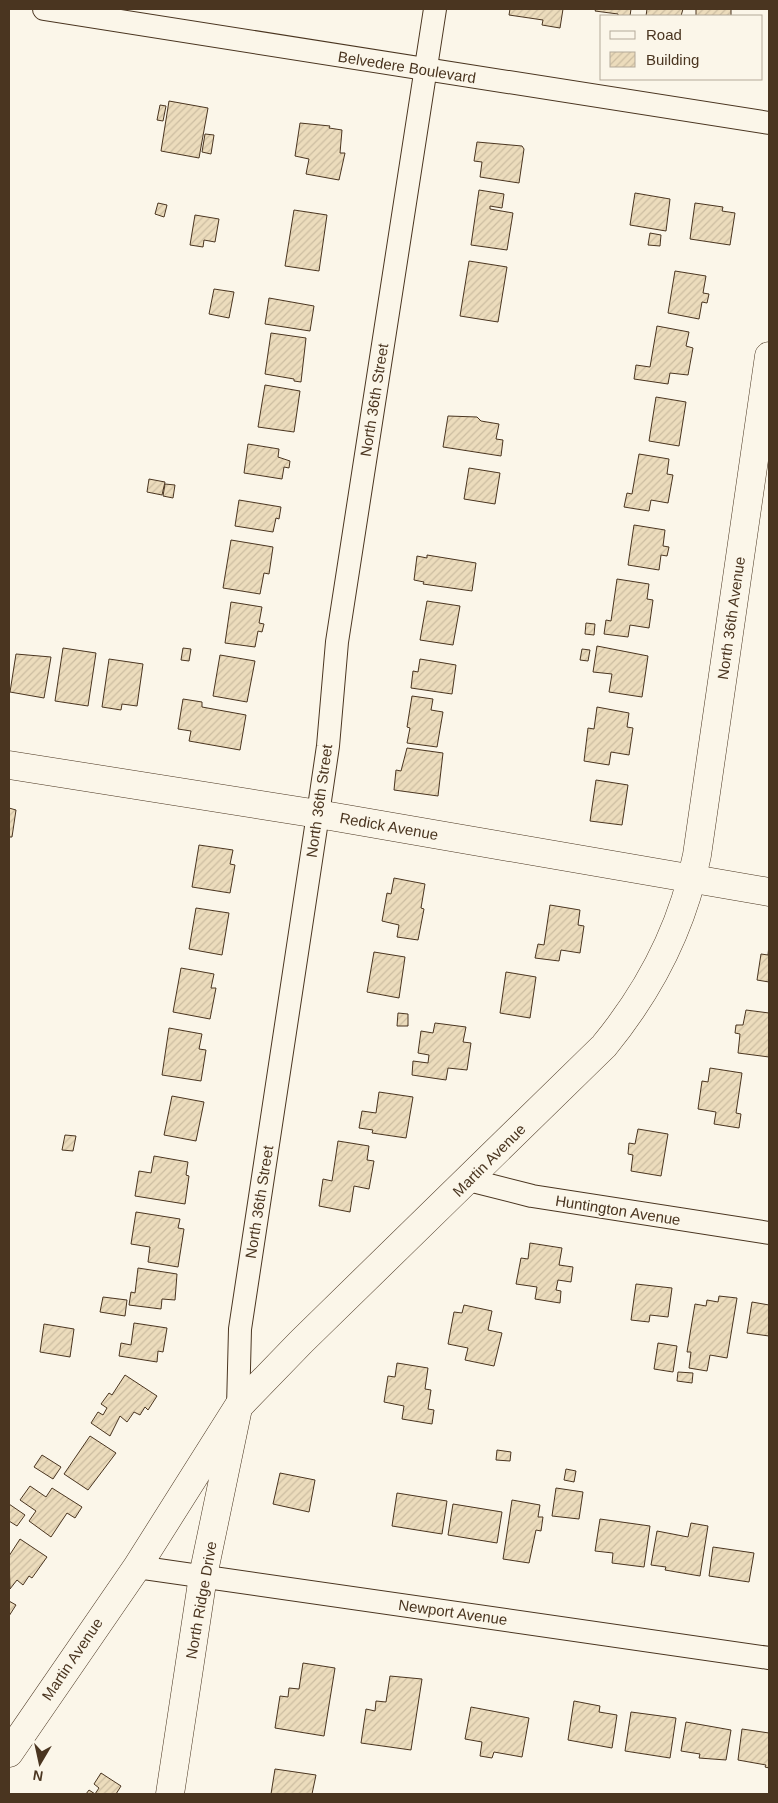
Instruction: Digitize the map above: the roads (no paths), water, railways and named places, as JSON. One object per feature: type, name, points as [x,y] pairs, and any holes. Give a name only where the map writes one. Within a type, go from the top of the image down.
[{"type":"main road","name":"North 36th Avenue","points":[[692,880],[769,356]]},
{"type":"main road","name":"Redick Avenue","points":[[9,765],[318,814],[769,892]]},
{"type":"main road","name":"Martin Avenue","points":[[238,1407],[301,1342],[469,1180],[604,1046],[624,1022],[646,988],[673,936],[692,880]]},
{"type":"main road","points":[[137,1566],[238,1407]]},
{"type":"main road","name":"North Ridge Drive","points":[[170,1794],[204,1576],[238,1407]]},
{"type":"main road","name":"Martin Avenue","points":[[9,1753],[137,1566]]},
{"type":"street","name":"Belvedere Boulevard","points":[[44,9],[769,123]]},
{"type":"street","name":"North 36th Street","points":[[238,1407],[240,1329],[328,746],[337,642],[435,9]]},
{"type":"street","name":"Huntington Avenue","points":[[469,1180],[532,1196],[769,1233]]},
{"type":"street","name":"Newport Avenue","points":[[137,1566],[769,1658]]}]
